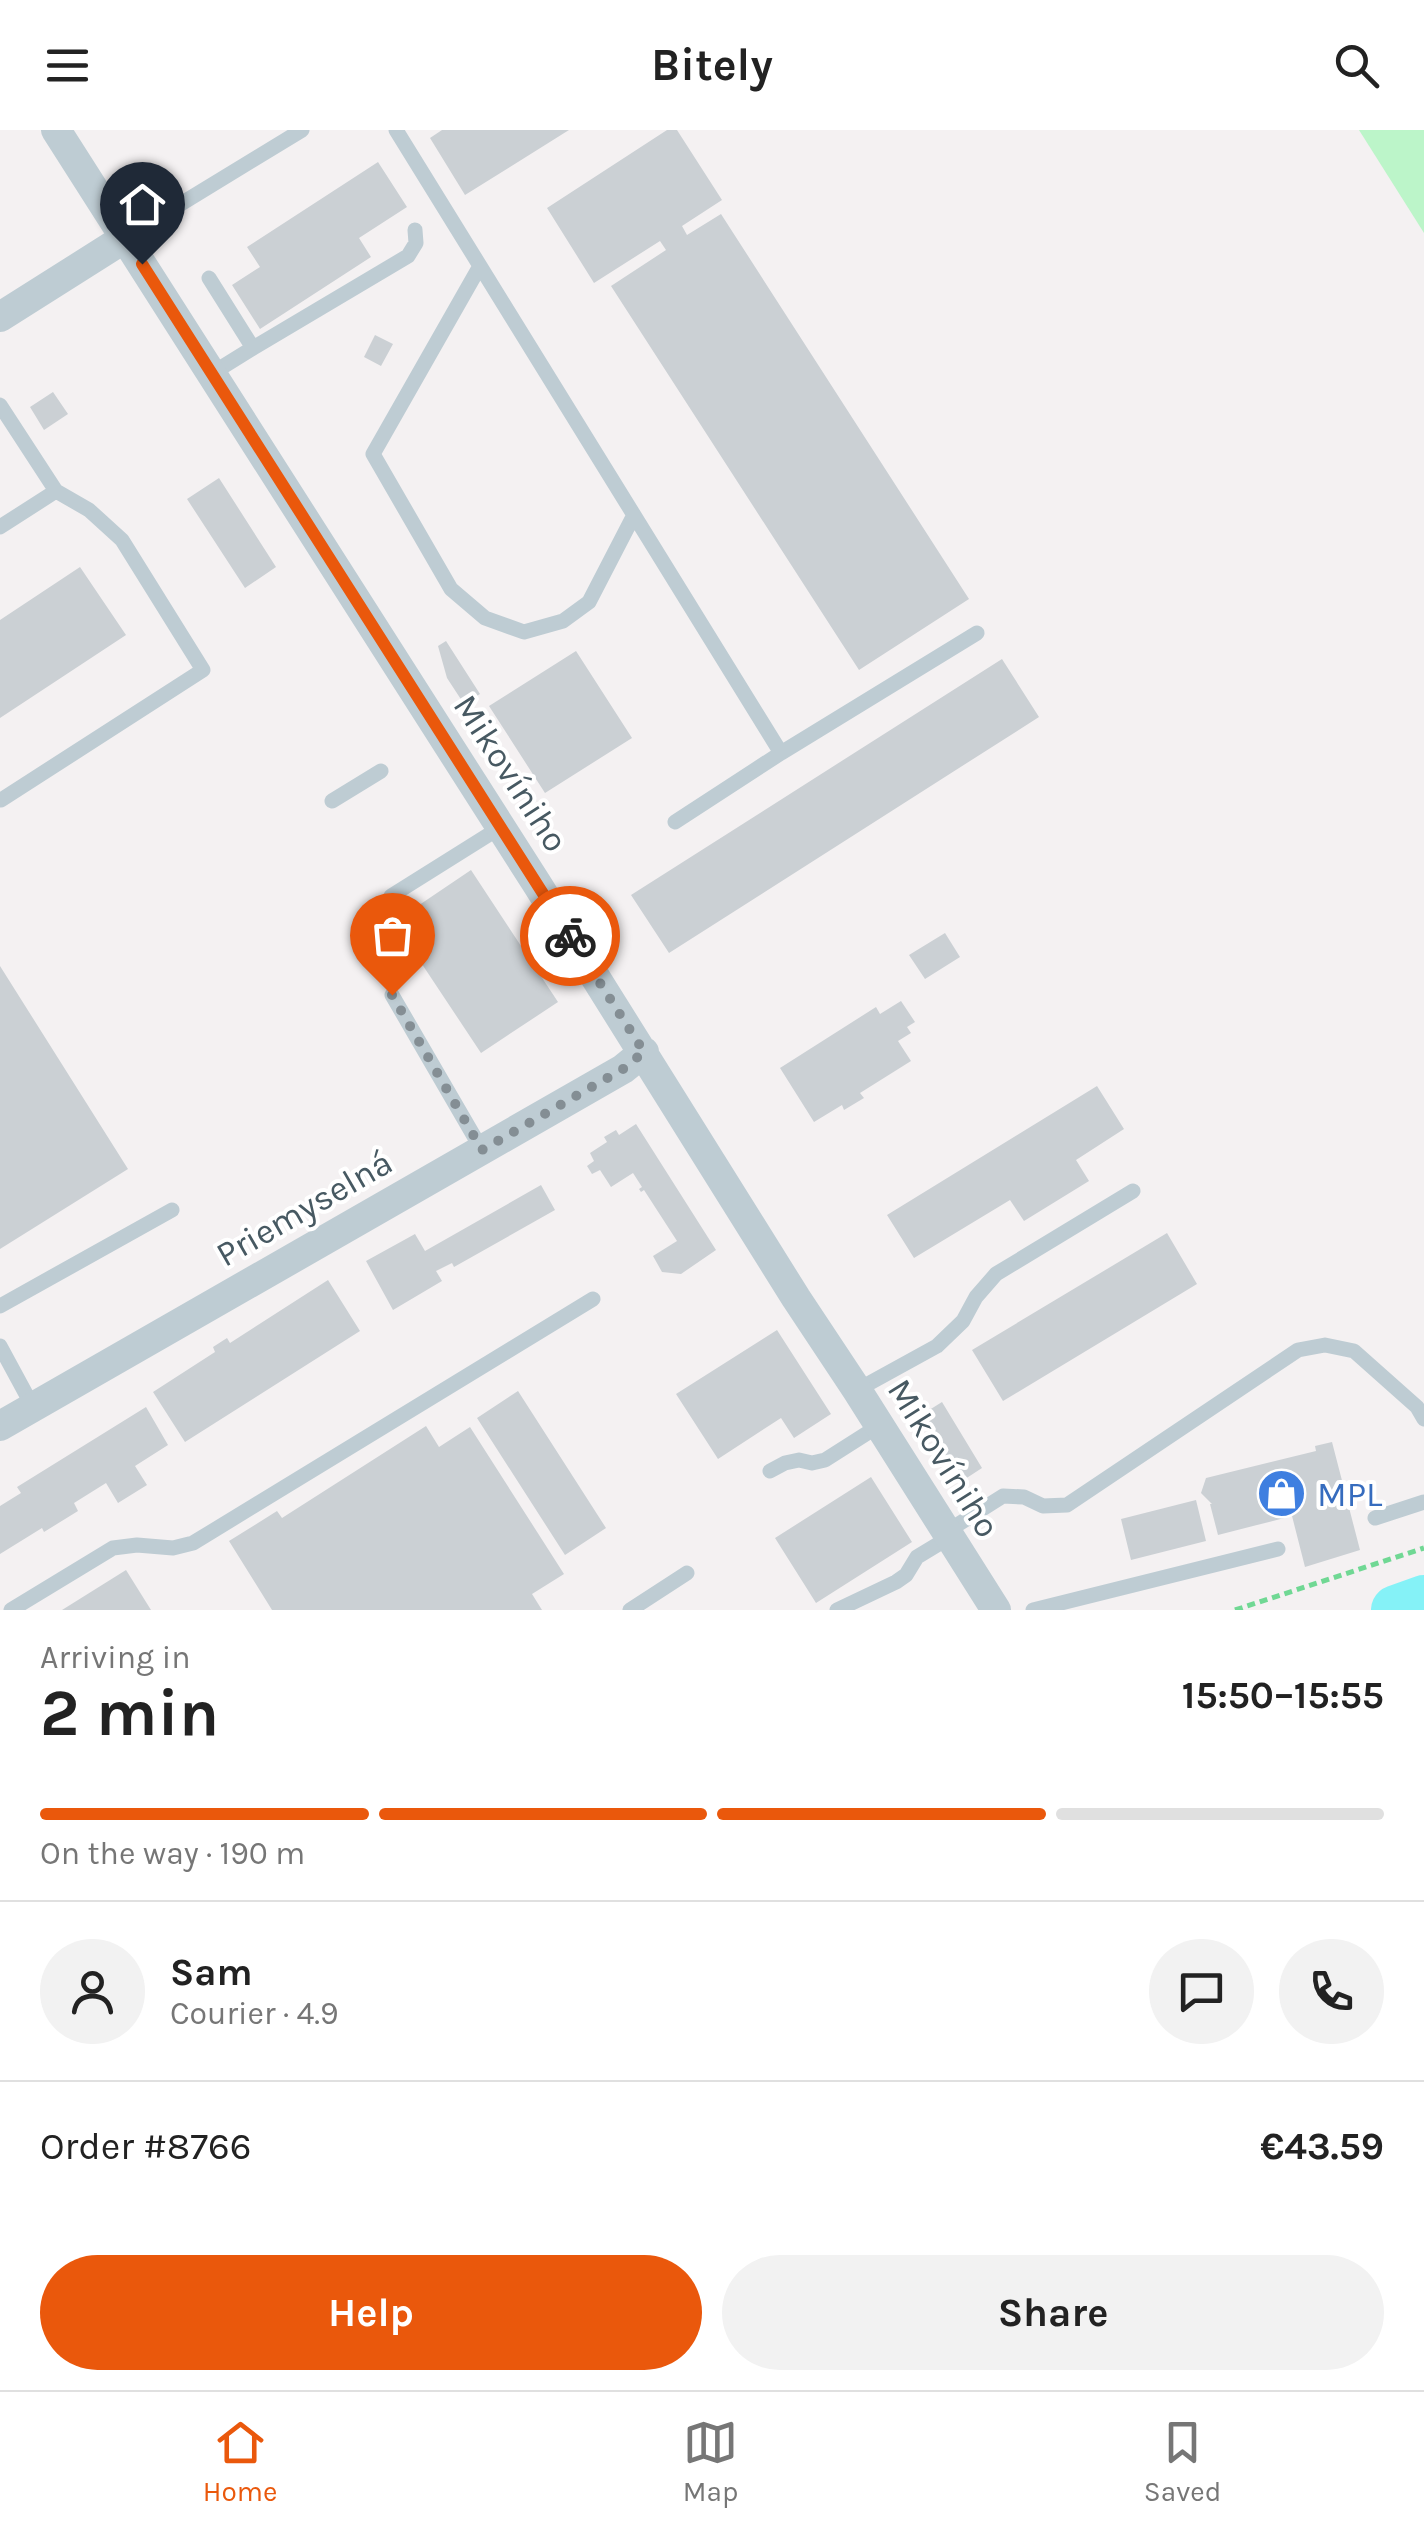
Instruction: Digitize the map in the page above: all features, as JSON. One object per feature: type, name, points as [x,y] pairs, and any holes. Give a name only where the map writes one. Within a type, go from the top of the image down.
[{"type":"street","name":"Mikovíniho","points":[[56,130],[996,1610]]},
{"type":"street","points":[[0,317],[125,238]]},
{"type":"street","name":"Priemyselná","points":[[0,1426],[623,1069],[644,1052]]},
{"type":"lane","points":[[125,238],[302,130]]},
{"type":"lane","points":[[396,130],[782,753]]},
{"type":"lane","points":[[212,374],[408,256],[416,243],[415,230]]},
{"type":"lane","points":[[480,266],[373,454],[451,589],[485,618],[524,632],[563,622],[589,602],[634,515]]},
{"type":"lane","points":[[209,278],[253,348]]},
{"type":"lane","points":[[0,405],[56,491],[89,510],[122,540],[203,670],[1,800]]},
{"type":"lane","points":[[0,527],[56,491]]},
{"type":"lane","points":[[675,822],[977,632]]},
{"type":"lane","points":[[332,801],[381,771]]},
{"type":"lane","points":[[391,896],[501,827]]},
{"type":"lane","points":[[392,995],[482,1150]]},
{"type":"lane","points":[[857,1390],[937,1346],[964,1321],[976,1297],[996,1274],[1133,1191]]},
{"type":"lane","points":[[0,1306],[172,1210]]},
{"type":"lane","points":[[11,1610],[113,1548],[173,1548],[193,1542],[593,1299]]},
{"type":"lane","points":[[837,1610],[896,1582],[906,1575],[918,1556],[1003,1496],[1024,1497],[1043,1506],[1067,1504],[1298,1350],[1324,1345],[1354,1351],[1417,1407],[1424,1419]]},
{"type":"lane","points":[[0,1346],[32,1407]]},
{"type":"lane","points":[[770,1471],[785,1462],[825,1460],[880,1425]]},
{"type":"lane","points":[[1375,1518],[1424,1502]]},
{"type":"lane","points":[[1033,1610],[1278,1549]]},
{"type":"lane","points":[[630,1610],[688,1573]]},
{"type":"path","points":[[137,184],[142,194]]},
{"type":"path","points":[[1235,1610],[1424,1548]]},
{"type":"green space","points":[[1359,130],[1424,130],[1424,233]]},
{"type":"building","points":[[442,130],[569,130],[465,195],[430,138]]},
{"type":"building","points":[[667,130],[677,130],[722,200],[682,226],[687,235],[721,214],[969,599],[859,670],[611,286],[666,250],[660,241],[594,283],[547,208]]},
{"type":"building","points":[[378,162],[407,207],[359,238],[371,257],[260,329],[232,285],[260,267],[247,247]]},
{"type":"building","points":[[375,335],[393,344],[381,366],[364,357]]},
{"type":"building","points":[[53,392],[68,414],[44,430],[30,407]]},
{"type":"building","points":[[219,478],[276,567],[245,588],[187,499]]},
{"type":"building","points":[[80,567],[126,635],[0,718],[0,620]]},
{"type":"building","points":[[446,641],[480,694],[464,704],[447,678],[438,646]]},
{"type":"building","points":[[576,651],[632,738],[545,793],[489,706]]},
{"type":"building","points":[[1002,659],[1039,717],[669,953],[631,895]]},
{"type":"building","points":[[471,870],[558,1002],[481,1053],[394,922]]},
{"type":"building","points":[[945,933],[960,957],[925,979],[909,955]]},
{"type":"building","points":[[0,966],[128,1169],[0,1249]]},
{"type":"building","points":[[901,1001],[915,1022],[907,1027],[911,1033],[898,1041],[911,1061],[860,1093],[864,1098],[844,1110],[842,1105],[814,1122],[780,1068],[876,1007],[880,1014]]},
{"type":"building","points":[[1097,1086],[1124,1129],[1076,1160],[1089,1181],[1024,1221],[1010,1200],[914,1258],[887,1215]]},
{"type":"building","points":[[636,1124],[716,1250],[681,1274],[662,1272],[653,1256],[677,1241],[644,1190],[639,1189],[642,1187],[633,1173],[611,1187],[600,1170],[592,1174],[587,1166],[594,1161],[590,1153],[607,1142],[604,1137],[616,1130],[619,1135]]},
{"type":"building","points":[[541,1185],[555,1210],[454,1267],[452,1263],[436,1271],[442,1281],[393,1310],[366,1261],[415,1234],[425,1251]]},
{"type":"building","points":[[1167,1233],[1197,1284],[1003,1401],[972,1350]]},
{"type":"building","points":[[328,1280],[360,1331],[185,1442],[153,1392],[215,1352],[213,1347],[227,1338],[230,1343]]},
{"type":"building","points":[[777,1330],[831,1414],[794,1438],[781,1418],[718,1459],[676,1394]]},
{"type":"building","points":[[518,1391],[606,1528],[565,1555],[477,1418]]},
{"type":"building","points":[[942,1402],[982,1468],[959,1483],[918,1417]]},
{"type":"building","points":[[146,1407],[168,1445],[135,1466],[147,1485],[118,1503],[106,1483],[74,1503],[78,1511],[0,1554],[0,1506],[21,1493],[17,1487]]},
{"type":"building","points":[[426,1426],[439,1447],[470,1427],[564,1574],[532,1594],[542,1610],[272,1610],[229,1541],[277,1511],[282,1518]]},
{"type":"building","points":[[1332,1442],[1360,1550],[1305,1567],[1292,1516],[1218,1535],[1212,1504],[1201,1493],[1206,1478],[1316,1451],[1315,1446]]},
{"type":"building","points":[[871,1477],[912,1542],[816,1603],[775,1538]]},
{"type":"building","points":[[1196,1500],[1206,1541],[1131,1560],[1121,1519]]},
{"type":"building","points":[[126,1570],[151,1610],[62,1610]]},
{"type":"waterway","points":[[1396,1610],[1424,1600]]},
{"type":"way so far","points":[[392,995],[482,1150],[623,1069],[644,1052],[570,936]]},
{"type":"place","name":"MPL","points":[[1282,1494]]},
{"type":"route","points":[[142,264],[570,936]]}]
